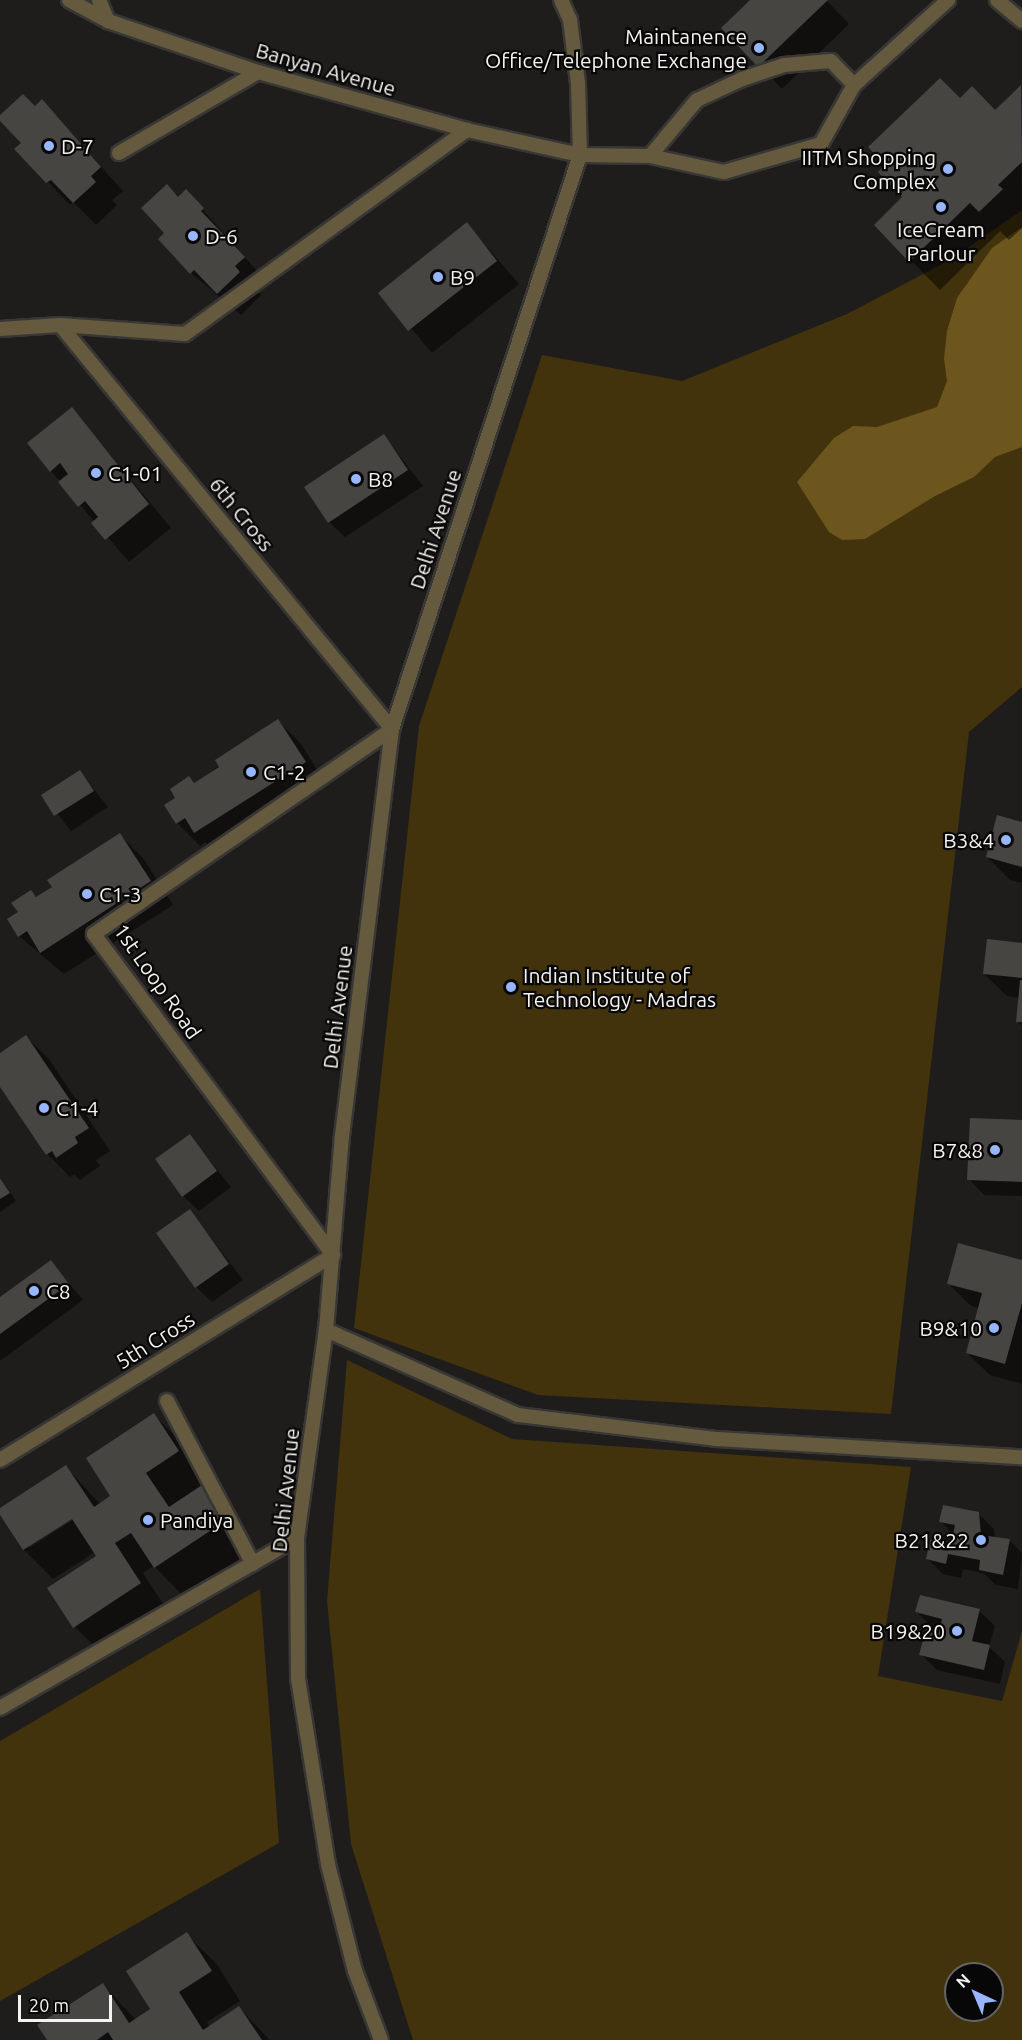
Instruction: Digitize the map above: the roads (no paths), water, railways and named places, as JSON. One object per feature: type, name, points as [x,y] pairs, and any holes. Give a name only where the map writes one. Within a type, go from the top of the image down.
[{"type":"lane","name":"Banyan Avenue","points":[[69,0],[108,21],[258,72],[467,130],[579,155],[650,156],[724,172],[821,144],[854,85],[948,0]]},
{"type":"lane","points":[[99,0],[108,21]]},
{"type":"lane","name":"Delhi Avenue","points":[[381,2040],[355,1971],[328,1864],[298,1678],[297,1538],[326,1330],[342,1136],[392,729],[579,155],[578,83],[570,20],[561,0]]},
{"type":"lane","points":[[997,0],[1022,21]]},
{"type":"lane","points":[[650,156],[698,100],[753,75],[784,65],[831,61],[854,85]]},
{"type":"lane","points":[[119,153],[258,72]]},
{"type":"lane","points":[[0,329],[60,325],[185,334],[467,130]]},
{"type":"lane","name":"6th Cross","points":[[60,325],[392,729]]},
{"type":"lane","name":"1st Loop Road","points":[[333,1256],[94,934],[392,729]]},
{"type":"lane","name":"5th Cross","points":[[0,1460],[333,1256]]},
{"type":"lane","points":[[326,1330],[518,1415],[715,1439],[1022,1457]]},
{"type":"lane","points":[[167,1401],[253,1564]]},
{"type":"lane","points":[[0,1708],[297,1538]]},
{"type":"place","name":"Maintanence Office/Telephone Exchange","points":[[759,48]]},
{"type":"place","name":"D-7","points":[[49,146]]},
{"type":"place","name":"IITM Shopping Complex","points":[[948,169]]},
{"type":"place","name":"IceCream Parlour","points":[[941,207]]},
{"type":"place","name":"D-6","points":[[193,236]]},
{"type":"place","name":"B9","points":[[438,277]]},
{"type":"place","name":"C1-01","points":[[96,473]]},
{"type":"place","name":"B8","points":[[356,479]]},
{"type":"place","name":"C1-2","points":[[251,772]]},
{"type":"place","name":"B3&4","points":[[1006,840]]},
{"type":"place","name":"C1-3","points":[[87,894]]},
{"type":"place","name":"Indian Institute of Technology - Madras","points":[[511,987]]},
{"type":"place","name":"C1-4","points":[[44,1108]]},
{"type":"place","name":"B7&8","points":[[995,1150]]},
{"type":"place","name":"C8","points":[[34,1291]]},
{"type":"place","name":"B9&10","points":[[994,1328]]},
{"type":"place","name":"Pandiya","points":[[148,1520]]},
{"type":"place","name":"B21&22","points":[[981,1540]]},
{"type":"place","name":"B19&20","points":[[957,1631]]}]
